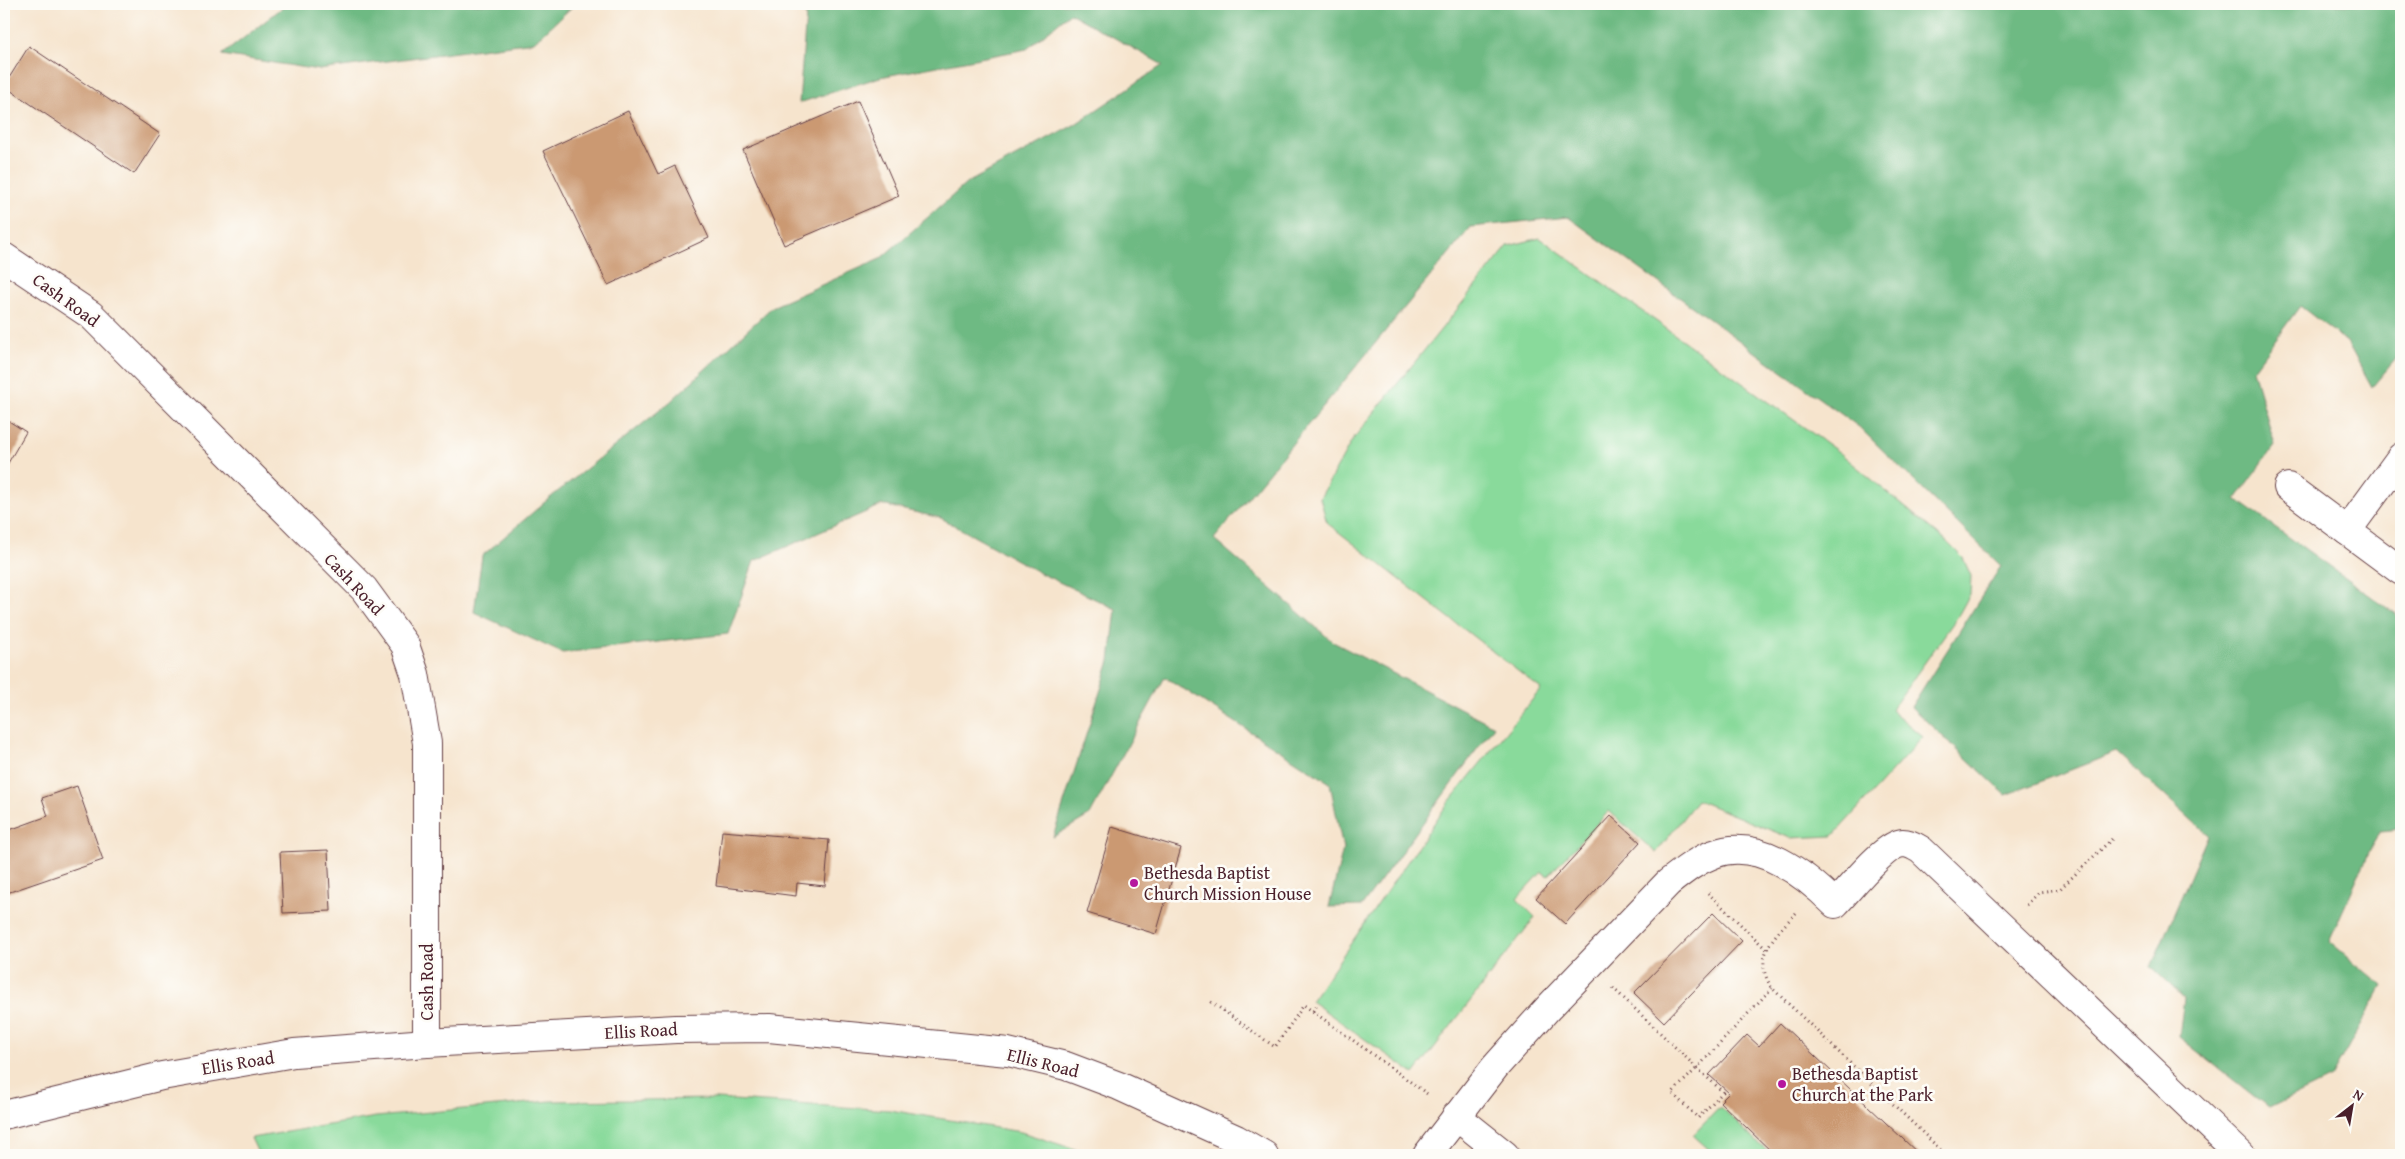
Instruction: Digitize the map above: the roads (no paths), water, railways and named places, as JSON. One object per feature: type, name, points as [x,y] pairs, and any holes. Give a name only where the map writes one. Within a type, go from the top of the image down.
[{"type":"main road","name":"Cash Road","points":[[4,257],[90,315],[319,548],[364,590],[405,645],[415,674],[427,743],[427,1043]]},
{"type":"main road","points":[[2348,531],[2401,457]]},
{"type":"main road","points":[[2288,487],[2401,570]]},
{"type":"main road","points":[[1427,1155],[1495,1067],[1668,882],[1684,870],[1714,853],[1740,850],[1762,854],[1786,865],[1820,889],[1836,904],[1886,851],[1902,843],[1912,845],[1921,850],[2241,1155]]},
{"type":"main road","name":"Ellis Road","points":[[4,1115],[82,1094],[188,1071],[294,1054],[427,1043],[676,1029],[769,1028],[1008,1052],[1066,1066],[1119,1086],[1236,1139],[1264,1155]]},
{"type":"main road","points":[[1456,1116],[1505,1155]]},
{"type":"place","name":"Bethesda Baptist Church Mission House","points":[[1134,883]]},
{"type":"place","name":"Bethesda Baptist Church at the Park","points":[[1782,1084]]}]
